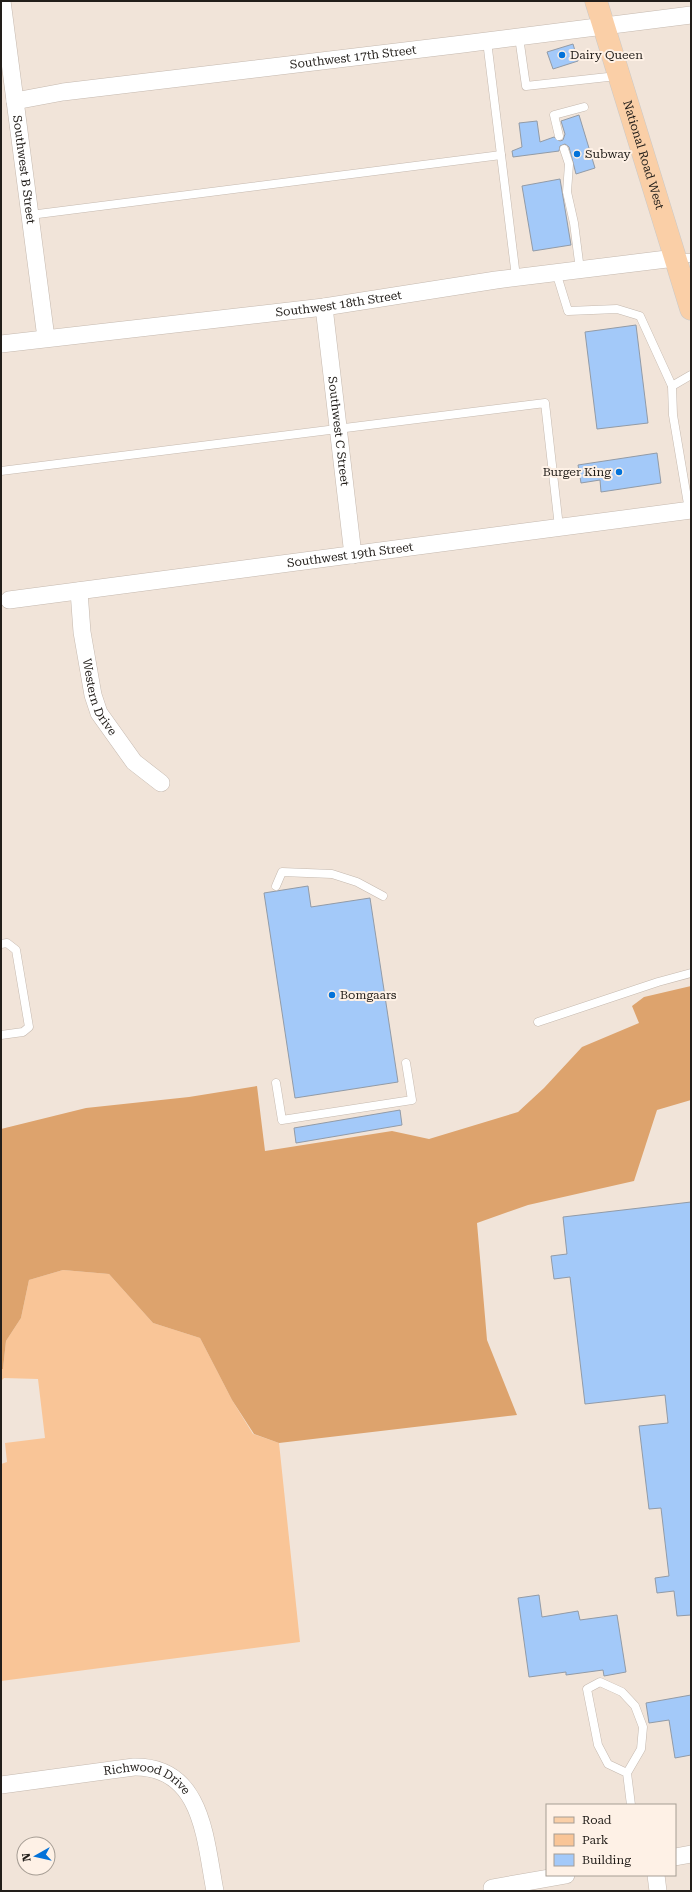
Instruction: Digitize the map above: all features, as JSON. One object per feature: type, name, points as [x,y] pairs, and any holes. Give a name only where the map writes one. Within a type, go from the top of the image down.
[{"type":"main road","name":"National Road West","points":[[596,1],[619,76],[683,258],[691,309]]},
{"type":"street","name":"Southwest B Street","points":[[2,1],[46,338]]},
{"type":"street","name":"Southwest 17th Street","points":[[15,101],[63,92],[487,41],[691,14]]},
{"type":"street","name":"Southwest 18th Street","points":[[1,344],[324,307],[516,277],[683,258]]},
{"type":"street","name":"Southwest C Street","points":[[324,307],[353,555]]},
{"type":"street","name":"Southwest 19th Street","points":[[9,600],[690,510]]},
{"type":"street","name":"Western Drive","points":[[79,591],[82,632],[93,695],[99,713],[134,762],[161,783]]},
{"type":"street","name":"Richwood Drive","points":[[1,1785],[134,1767],[146,1767],[162,1771],[186,1789],[195,1804],[201,1820],[215,1891]]},
{"type":"street","points":[[676,1857],[691,1854]]},
{"type":"street","points":[[492,1888],[560,1876]]},
{"type":"street","points":[[656,1876],[658,1891]]},
{"type":"lane","points":[[519,37],[526,86],[619,76]]},
{"type":"lane","points":[[487,41],[516,277]]},
{"type":"lane","points":[[560,136],[554,115],[584,107]]},
{"type":"lane","points":[[564,149],[568,164],[567,192],[574,224],[580,270]]},
{"type":"lane","points":[[30,215],[501,155]]},
{"type":"lane","points":[[556,272],[568,311],[617,309],[640,316],[672,386],[673,415],[690,510]]},
{"type":"lane","points":[[672,386],[691,375]]},
{"type":"lane","points":[[1,471],[545,403],[559,527]]},
{"type":"lane","points":[[276,886],[282,872],[332,874],[357,882],[383,896]]},
{"type":"lane","points":[[1,944],[7,943],[16,950],[29,1026],[23,1032],[1,1035]]},
{"type":"lane","points":[[538,1022],[658,982],[691,973]]},
{"type":"lane","points":[[276,1083],[282,1120],[412,1100],[406,1063]]},
{"type":"lane","points":[[627,1773],[608,1764],[598,1745],[587,1689],[600,1682],[622,1692],[635,1706],[643,1727],[641,1749],[627,1773],[631,1804]]},
{"type":"green space","points":[[63,1270],[109,1274],[153,1323],[200,1338],[232,1400],[253,1434],[279,1443],[300,1642],[1,1681],[1,1464],[7,1462],[5,1443],[45,1438],[38,1379],[4,1378],[1,1381],[1,1369],[3,1369],[6,1341],[21,1318],[29,1280]]},
{"type":"shaded area","points":[[691,986],[691,1100],[657,1110],[634,1181],[528,1205],[477,1223],[487,1340],[517,1415],[279,1443],[254,1434],[232,1400],[200,1338],[153,1323],[109,1274],[63,1270],[29,1280],[21,1318],[6,1341],[3,1369],[1,1369],[1,1129],[86,1108],[189,1097],[257,1086],[265,1151],[392,1131],[429,1139],[518,1112],[544,1088],[582,1047],[639,1023],[632,1006],[644,997]]},
{"type":"building","points":[[573,44],[578,61],[553,69],[547,52]]},
{"type":"building","points":[[579,115],[595,168],[576,174],[569,147],[565,144],[560,146],[559,151],[513,157],[512,151],[522,147],[519,123],[537,121],[540,142],[554,137],[560,141],[563,140],[565,134],[561,121]]},
{"type":"building","points":[[560,179],[571,245],[533,251],[522,186]]},
{"type":"building","points":[[636,325],[648,423],[597,429],[585,332]]},
{"type":"building","name":"Burger King","points":[[657,453],[661,483],[601,492],[600,480],[581,483],[578,465]]},
{"type":"building","name":"Bomgaars","points":[[308,886],[311,907],[370,898],[398,1082],[295,1098],[264,893]]},
{"type":"building","points":[[400,1110],[402,1125],[296,1143],[294,1128]]},
{"type":"building","points":[[691,1202],[691,1615],[677,1616],[674,1591],[657,1593],[655,1578],[669,1576],[661,1508],[649,1509],[639,1426],[668,1423],[665,1395],[585,1404],[570,1277],[554,1279],[551,1256],[567,1254],[563,1217]]},
{"type":"building","points":[[539,1595],[542,1617],[578,1611],[580,1620],[617,1615],[626,1672],[604,1676],[603,1670],[566,1675],[566,1672],[529,1677],[518,1598]]},
{"type":"building","points":[[691,1695],[691,1755],[675,1758],[669,1720],[649,1723],[646,1703]]},
{"type":"place","name":"Dairy Queen","points":[[562,55]]},
{"type":"place","name":"Subway","points":[[577,154]]},
{"type":"place","name":"Burger King","points":[[619,472]]},
{"type":"place","name":"Bomgaars","points":[[332,995]]}]
